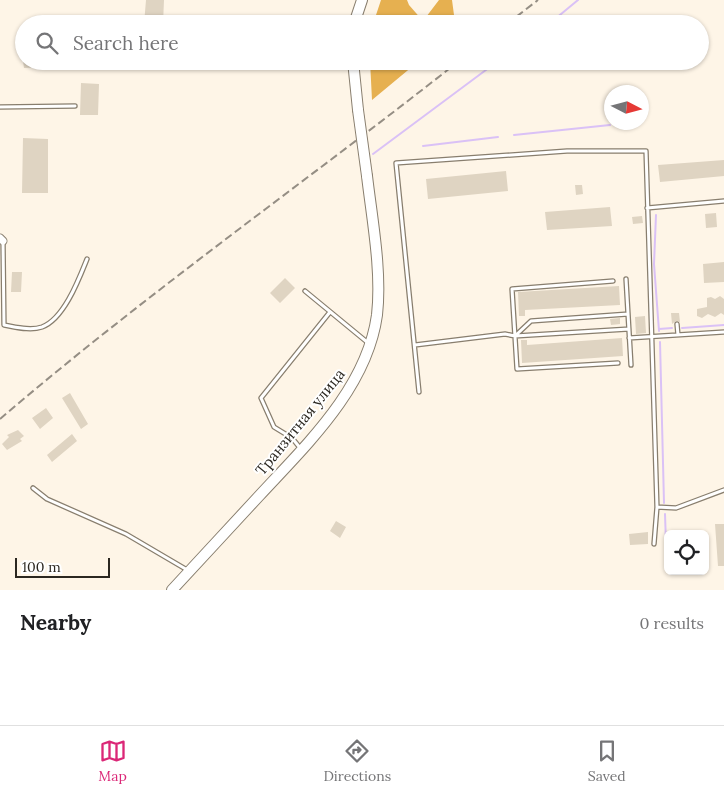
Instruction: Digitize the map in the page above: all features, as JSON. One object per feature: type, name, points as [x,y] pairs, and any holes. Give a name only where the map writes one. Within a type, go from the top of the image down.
[{"type":"main road","points":[[357,15],[362,0]]},
{"type":"main road","name":"Транзитная улица","points":[[172,590],[301,449],[341,400],[356,377],[370,344],[377,314],[378,293],[367,176],[354,70]]},
{"type":"lane","points":[[0,106],[75,106]]},
{"type":"lane","points":[[419,392],[396,163],[567,151],[646,151],[657,507],[654,544]]},
{"type":"lane","points":[[647,208],[724,200]]},
{"type":"lane","points":[[1,240],[4,325],[23,328],[43,326],[56,317],[75,289],[87,260]]},
{"type":"lane","points":[[626,279],[631,365]]},
{"type":"lane","points":[[613,281],[512,288],[517,370],[618,363]]},
{"type":"lane","points":[[305,291],[370,344]]},
{"type":"lane","points":[[301,449],[292,438],[274,427],[261,398],[330,312]]},
{"type":"lane","points":[[515,336],[531,321],[628,314]]},
{"type":"lane","points":[[677,324],[678,335]]},
{"type":"lane","points":[[415,345],[505,334],[515,336],[629,329]]},
{"type":"lane","points":[[629,338],[724,332]]},
{"type":"lane","points":[[34,488],[47,499],[126,534],[190,571]]},
{"type":"lane","points":[[657,507],[676,508],[724,490]]},
{"type":"shaded area","points":[[381,0],[407,0],[418,15],[376,15]]},
{"type":"shaded area","points":[[439,0],[452,0],[454,15],[428,15]]},
{"type":"shaded area","points":[[370,70],[408,70],[372,100]]},
{"type":"building","points":[[146,0],[164,0],[163,15],[145,15]]},
{"type":"building","points":[[81,83],[99,84],[98,115],[80,115]]},
{"type":"building","points":[[23,138],[48,139],[48,193],[22,193]]},
{"type":"building","points":[[724,160],[724,176],[660,182],[658,165]]},
{"type":"building","points":[[506,171],[508,191],[428,199],[426,179]]},
{"type":"building","points":[[575,185],[582,185],[583,194],[576,195]]},
{"type":"building","points":[[610,207],[612,226],[547,230],[545,212]]},
{"type":"building","points":[[716,213],[717,227],[706,228],[705,214]]},
{"type":"building","points":[[642,216],[643,223],[633,224],[632,217]]},
{"type":"building","points":[[724,262],[724,282],[704,283],[703,264]]},
{"type":"building","points":[[12,272],[22,272],[21,292],[11,292]]},
{"type":"building","points":[[285,278],[295,288],[280,303],[270,293]]},
{"type":"building","points":[[619,286],[620,305],[525,310],[525,316],[519,316],[518,292]]},
{"type":"building","points":[[720,296],[724,299],[724,315],[721,313],[715,317],[708,314],[702,318],[697,316],[697,309],[707,307],[707,298],[715,299]]},
{"type":"building","points":[[671,313],[679,313],[680,322],[676,321],[672,324]]},
{"type":"building","points":[[645,316],[646,333],[636,334],[635,317]]},
{"type":"building","points":[[620,318],[620,324],[611,325],[610,319]]},
{"type":"building","points":[[622,338],[623,356],[522,363],[521,340],[527,340],[527,345]]},
{"type":"building","points":[[70,393],[88,424],[81,429],[62,398]]},
{"type":"building","points":[[46,408],[53,418],[40,429],[32,418]]},
{"type":"building","points":[[18,430],[24,436],[20,439],[22,441],[7,450],[2,444],[9,437],[7,435]]},
{"type":"building","points":[[72,434],[77,441],[52,462],[47,455]]},
{"type":"building","points":[[336,521],[346,527],[340,538],[330,531]]},
{"type":"building","points":[[715,524],[724,524],[724,566],[718,566]]},
{"type":"building","points":[[648,532],[648,544],[630,545],[629,534]]},
{"type":"waterway","points":[[560,15],[578,0]]},
{"type":"waterway","points":[[373,154],[486,70]]},
{"type":"waterway","points":[[514,135],[604,126]]},
{"type":"waterway","points":[[423,146],[498,137]]},
{"type":"waterway","points":[[656,215],[654,264],[659,331]]},
{"type":"waterway","points":[[682,328],[724,325]]},
{"type":"waterway","points":[[659,329],[672,328]]},
{"type":"waterway","points":[[660,342],[664,503]]},
{"type":"waterway","points":[[665,514],[666,530]]},
{"type":"railway","points":[[519,15],[538,0]]},
{"type":"railway","points":[[0,419],[112,327],[448,70]]}]
